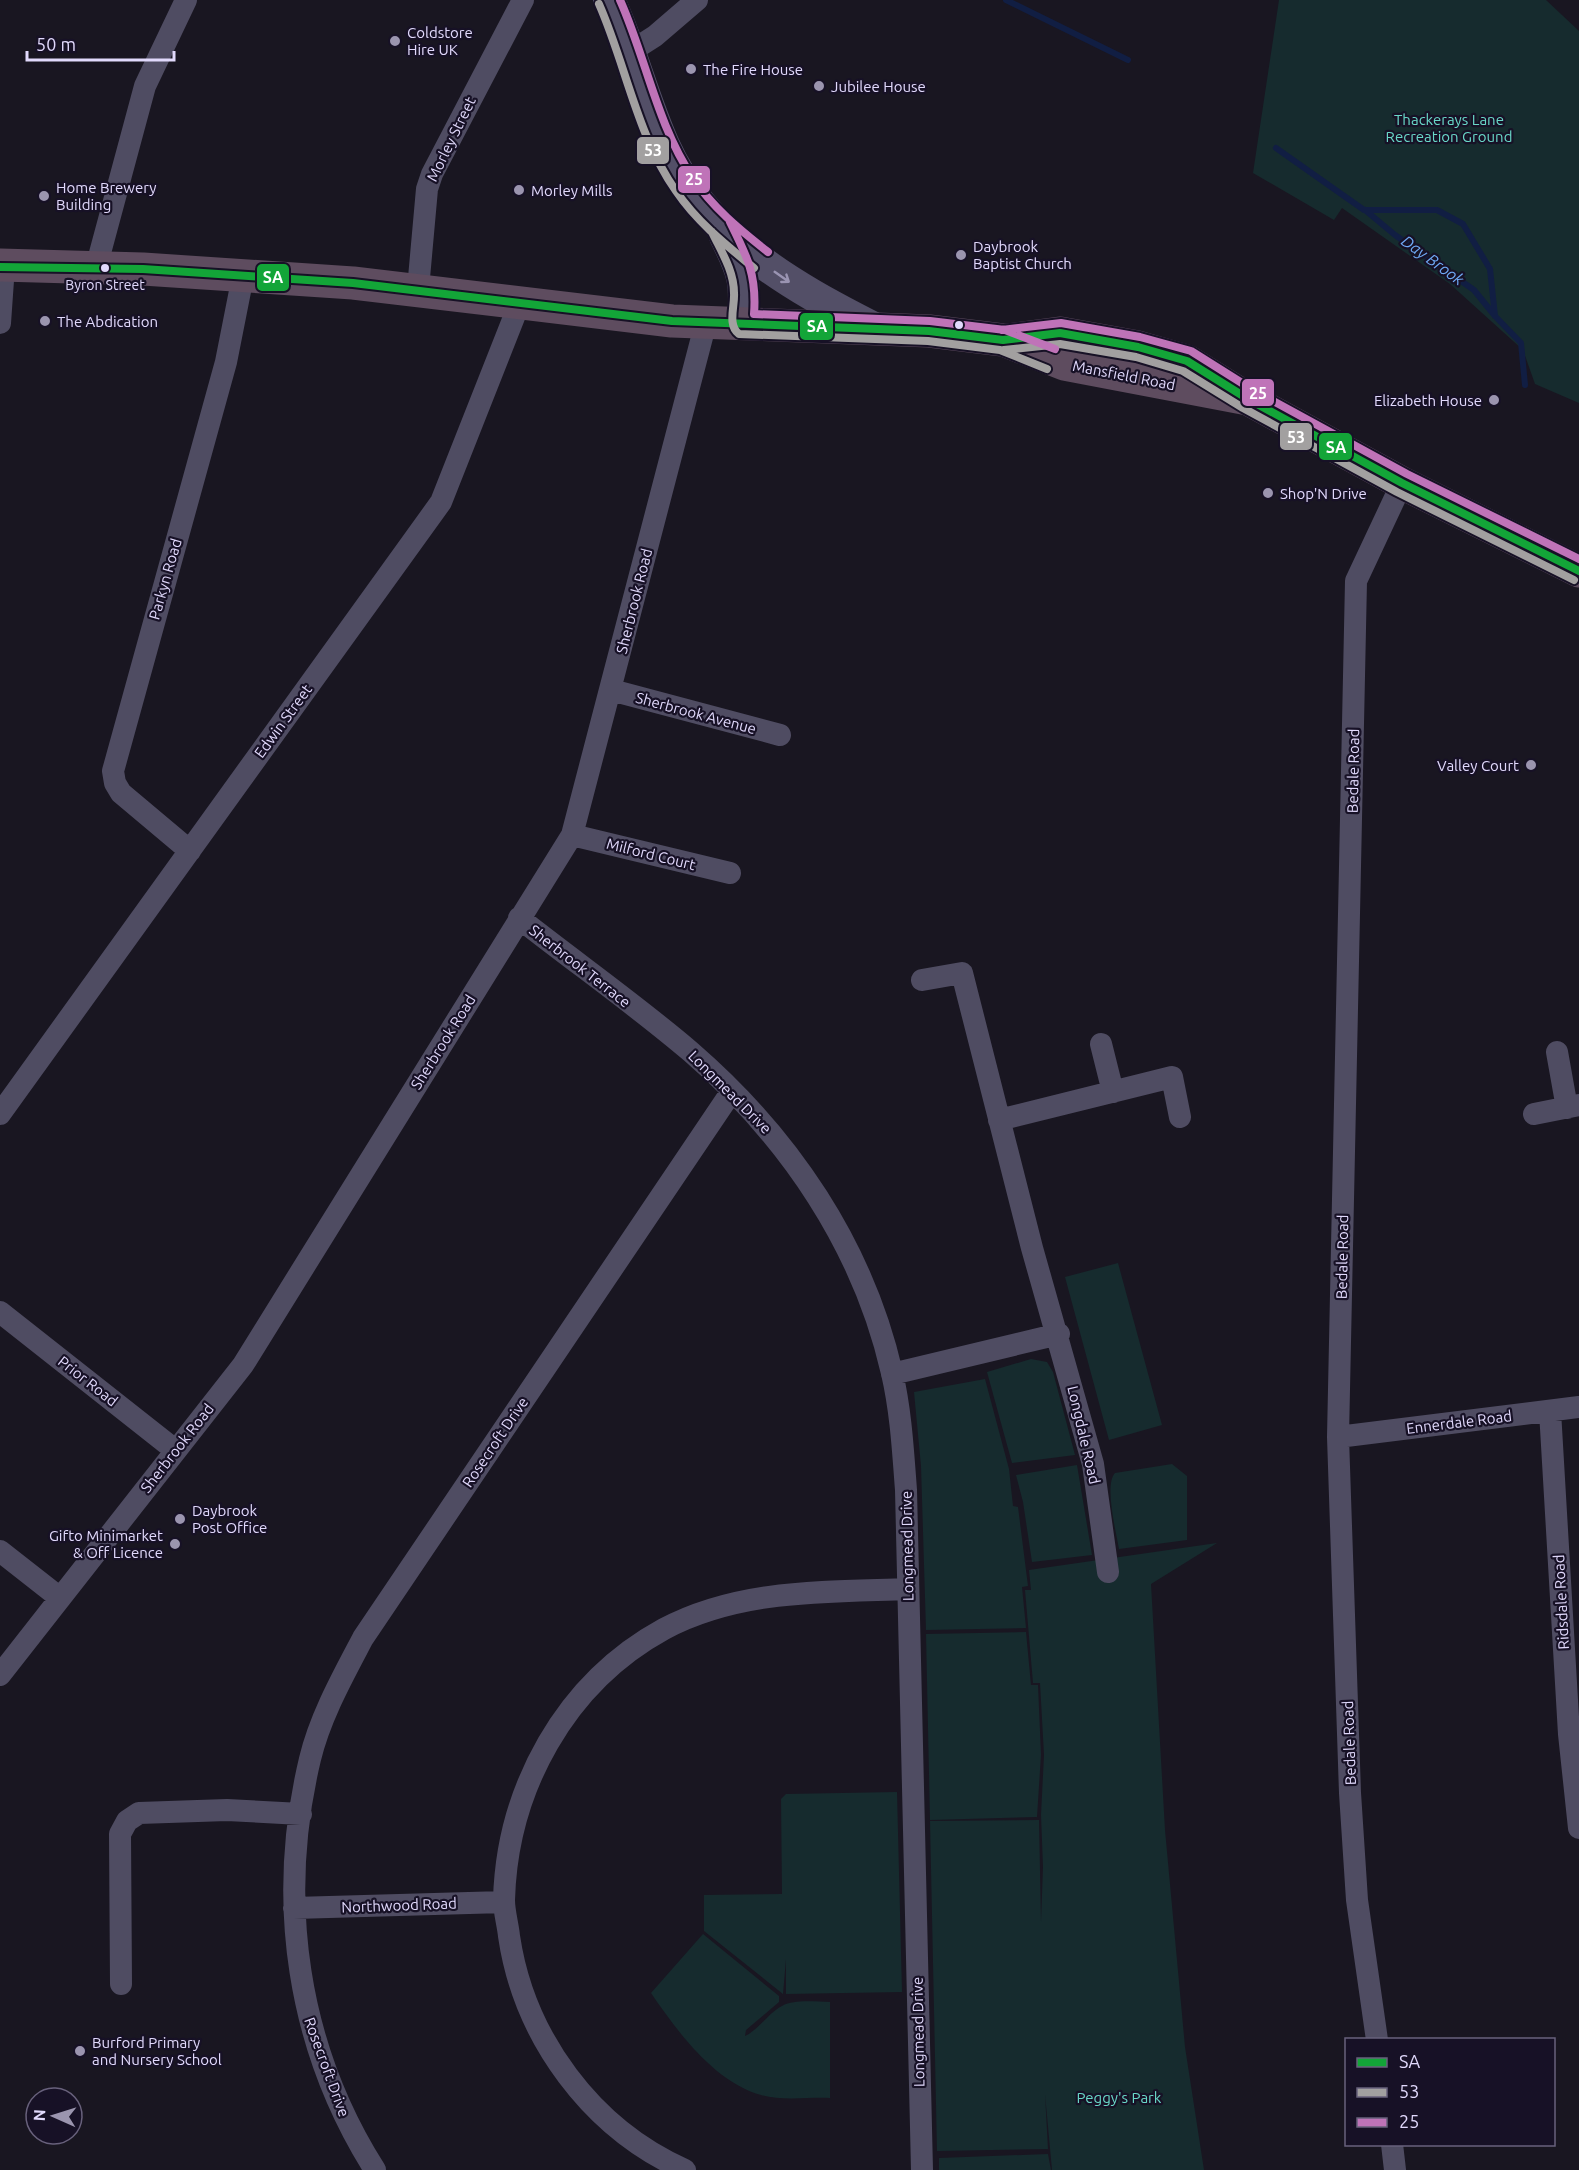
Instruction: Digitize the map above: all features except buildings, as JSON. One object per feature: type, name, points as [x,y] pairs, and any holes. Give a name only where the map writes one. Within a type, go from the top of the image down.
[{"type":"highway","name":"Mansfield Road","points":[[1,266],[100,268],[243,276],[418,289],[706,322],[929,331],[1003,340],[1064,364],[1248,399],[1402,483],[1579,570]]},
{"type":"street","points":[[100,268],[100,253],[145,86],[186,0]]},
{"type":"street","name":"Morley Street","points":[[418,289],[427,189],[432,174],[523,0]]},
{"type":"street","points":[[609,0],[664,145],[682,180],[721,227],[777,274],[807,294],[876,329]]},
{"type":"street","points":[[630,52],[656,36],[697,0]]},
{"type":"street","points":[[721,227],[742,271],[745,292],[743,324]]},
{"type":"street","points":[[0,323],[3,304],[1,266]]},
{"type":"street","name":"Parkyn Road","points":[[190,851],[120,793],[113,771],[226,362],[243,276]]},
{"type":"street","name":"Edwin Street","points":[[0,1114],[441,502],[520,302]]},
{"type":"street","name":"Sherbrook Road","points":[[0,1675],[243,1365],[572,835],[706,322]]},
{"type":"street","name":"Bedale Road","points":[[1377,2038],[1357,1900],[1350,1794],[1338,1437],[1356,581],[1402,483]]},
{"type":"street","name":"Sherbrook Avenue","points":[[611,690],[780,735]]},
{"type":"street","name":"Milford Court","points":[[572,835],[730,873]]},
{"type":"street","name":"Sherbrook Terrace","points":[[519,918],[640,1012]]},
{"type":"street","name":"Longdale Road","points":[[922,980],[962,973],[1032,1248],[1059,1334],[1093,1464],[1108,1572]]},
{"type":"street","name":"Longmead Drive","points":[[640,1012],[690,1052],[732,1091],[760,1119],[796,1163],[829,1214],[870,1303],[892,1374],[902,1434],[908,1589],[922,2170]]},
{"type":"street","points":[[1101,1044],[1113,1092]]},
{"type":"street","points":[[1534,1114],[1573,1106],[1557,1053]]},
{"type":"street","points":[[999,1120],[1172,1077],[1180,1117]]},
{"type":"street","name":"Rosecroft Drive","points":[[375,2170],[354,2137],[322,2064],[299,1974],[294,1908],[301,1814],[310,1757],[335,1692],[363,1638],[732,1091]]},
{"type":"street","name":"Prior Road","points":[[0,1312],[176,1450]]},
{"type":"street","points":[[892,1374],[1059,1334]]},
{"type":"street","name":"Ennerdale Road","points":[[1338,1437],[1579,1407]]},
{"type":"street","name":"Ridsdale Road","points":[[1550,1411],[1569,1734],[1579,1828]]},
{"type":"street","points":[[0,1551],[60,1598]]},
{"type":"street","points":[[686,2170],[662,2160],[610,2123],[567,2078],[535,2021],[514,1966],[504,1902],[510,1847],[519,1808],[537,1760],[559,1723],[584,1692],[636,1647],[664,1629],[732,1603],[804,1593],[908,1589]]},
{"type":"street","points":[[121,1984],[120,1834],[127,1821],[139,1813],[227,1810],[301,1814]]},
{"type":"street","name":"Northwood Road","points":[[294,1908],[504,1902]]},
{"type":"street","points":[[1392,2146],[1395,2170]]},
{"type":"green space","name":"Thackerays Lane Recreation Ground","points":[[1279,0],[1546,0],[1579,31],[1579,403],[1535,384],[1523,350],[1450,284],[1342,208],[1334,220],[1253,173]]},
{"type":"green space","points":[[1118,1263],[1162,1425],[1109,1440],[1065,1277]]},
{"type":"green space","points":[[1031,1359],[1047,1362],[1053,1372],[1075,1455],[1012,1463],[987,1372]]},
{"type":"green space","points":[[985,1379],[1009,1469],[1013,1506],[1018,1507],[1028,1586],[1022,1587],[1026,1628],[926,1630],[921,1466],[914,1392]]},
{"type":"green space","points":[[1172,1464],[1187,1476],[1187,1540],[1119,1549],[1111,1498],[1112,1479],[1115,1473]]},
{"type":"green space","points":[[1077,1465],[1092,1555],[1032,1562],[1023,1502],[1016,1475]]},
{"type":"green space","name":"Peggy's Park","points":[[1217,1543],[1151,1584],[1165,1830],[1185,2047],[1204,2170],[1052,2170],[1045,2094],[1048,2149],[937,2151],[930,1821],[1039,1820],[1041,1922],[1043,1867],[1041,1815],[1044,1755],[1040,1683],[1033,1683],[1025,1590],[1031,1590],[1029,1570]]},
{"type":"green space","points":[[1026,1632],[1031,1685],[1038,1685],[1041,1755],[1037,1817],[930,1820],[926,1634]]},
{"type":"green space","points":[[897,1792],[902,1992],[786,1994],[786,1959],[783,1994],[704,1931],[704,1895],[782,1894],[781,1799],[786,1794]]},
{"type":"green space","points":[[703,1934],[779,1996],[779,2002],[746,2030],[745,2036],[777,2009],[787,2004],[805,2001],[830,2002],[830,2098],[777,2098],[761,2095],[728,2079],[712,2067],[685,2039],[651,1993]]},
{"type":"green space","points":[[1048,2154],[1051,2170],[939,2170],[939,2158]]},
{"type":"waterway","name":"Day Brook","points":[[1006,0],[1128,60]]},
{"type":"waterway","name":"Day Brook","points":[[1276,148],[1364,210],[1437,210],[1463,224],[1490,269],[1495,316],[1521,343],[1525,385]]},
{"type":"waterway","name":"Day Brook","points":[[1365,210],[1395,235],[1474,290],[1495,316]]},
{"type":"transit line","name":"25","points":[[620,0],[661,114],[681,158],[701,189],[718,208],[768,252]]},
{"type":"transit line","name":"53","points":[[599,4],[642,124],[663,170],[693,213],[712,233],[754,268]]},
{"type":"transit line","name":"25","points":[[730,222],[750,266],[754,288],[754,314],[930,321],[1005,330],[1055,349]]},
{"type":"transit line","name":"53","points":[[712,232],[732,277],[734,293],[732,320],[739,334],[928,341],[1000,350],[1047,369]]},
{"type":"transit line","name":"SA","points":[[0,267],[143,269],[353,283],[672,321],[929,331],[1003,340],[1060,333],[1138,347],[1187,361],[1248,399],[1402,483],[1579,571]]},
{"type":"transit line","name":"25","points":[[1002,330],[1061,323],[1140,337],[1191,351],[1253,390],[1407,474],[1579,559]]},
{"type":"transit line","name":"53","points":[[1004,350],[1060,344],[1136,357],[1183,371],[1243,408],[1397,492],[1574,580]]},
{"type":"place","name":"Coldstore Hire UK","points":[[395,41]]},
{"type":"place","name":"The Fire House","points":[[691,69]]},
{"type":"place","name":"Jubilee House","points":[[819,86]]},
{"type":"place","name":"Morley Mills","points":[[519,190]]},
{"type":"place","name":"Home Brewery Building","points":[[44,196]]},
{"type":"place","name":"Daybrook Baptist Church","points":[[961,255]]},
{"type":"place","name":"Byron Street","points":[[105,268]]},
{"type":"place","name":"The Abdication","points":[[45,321]]},
{"type":"place","name":"Elizabeth House","points":[[1494,400]]},
{"type":"place","name":"Shop'N Drive","points":[[1268,493]]},
{"type":"place","name":"Valley Court","points":[[1531,765]]},
{"type":"place","name":"Daybrook Post Office","points":[[180,1519]]},
{"type":"place","name":"Gifto Minimarket & Off Licence","points":[[175,1544]]},
{"type":"place","name":"Burford Primary and Nursery School","points":[[80,2051]]}]
